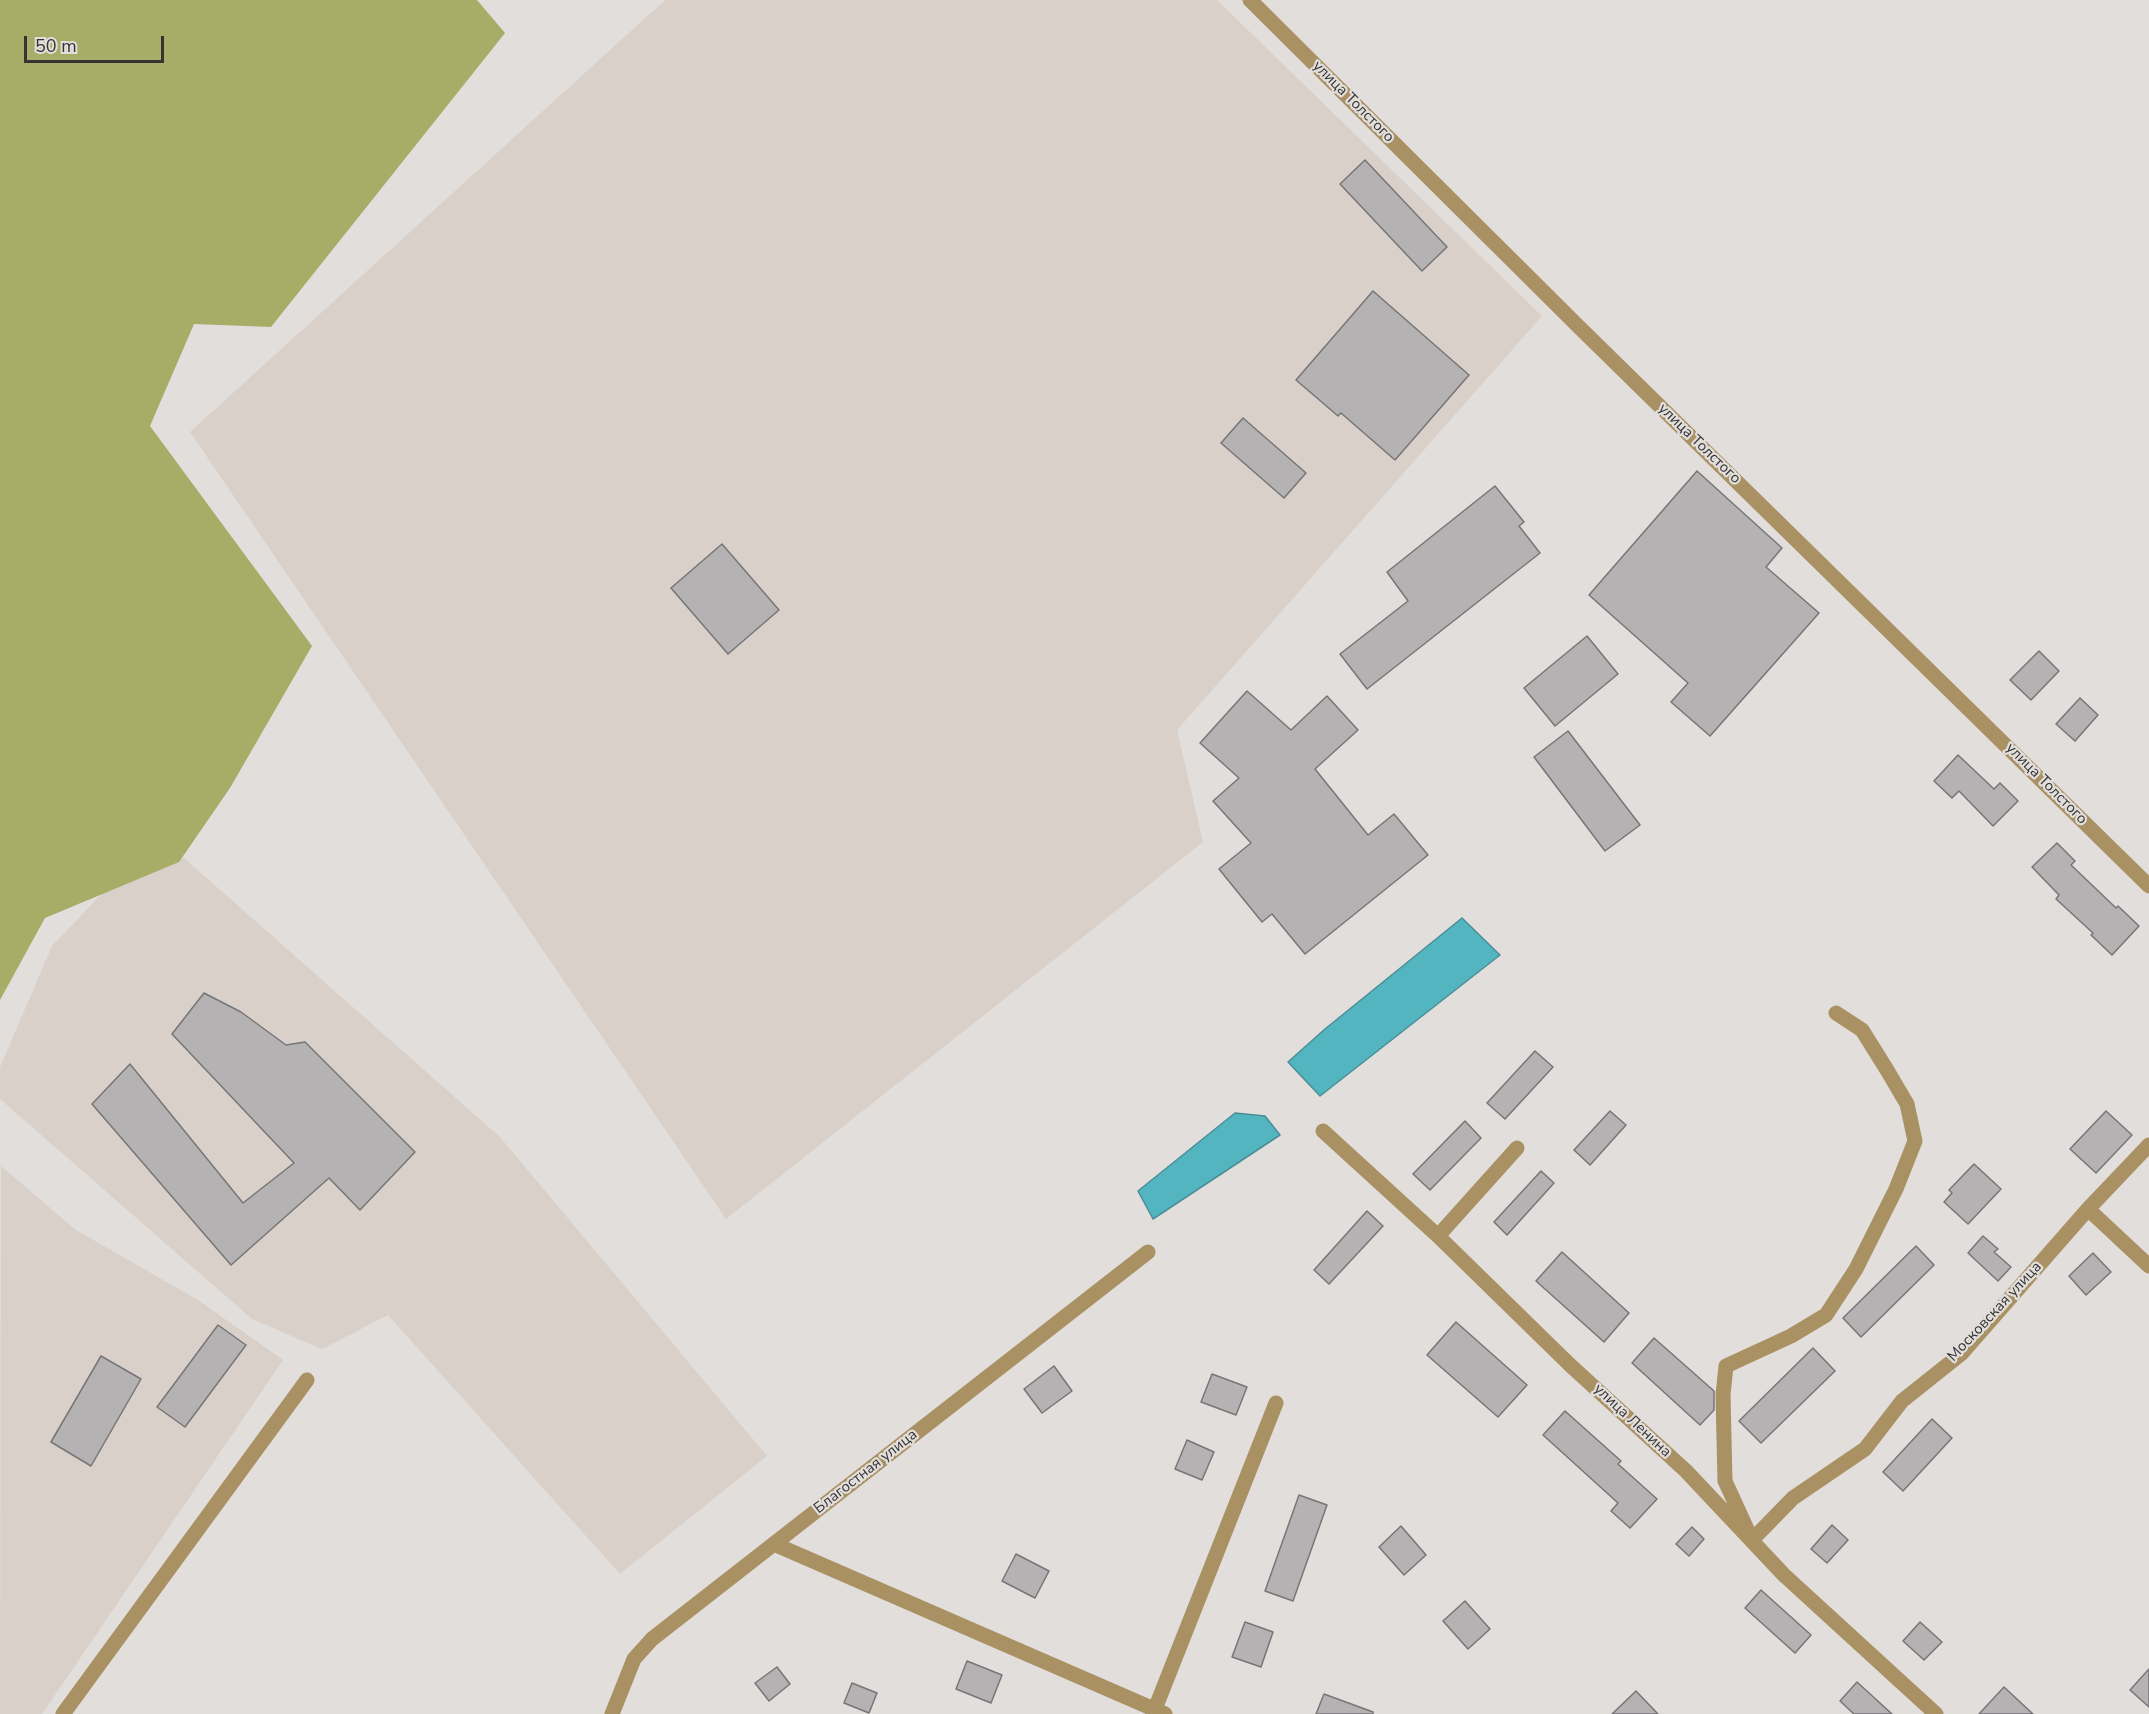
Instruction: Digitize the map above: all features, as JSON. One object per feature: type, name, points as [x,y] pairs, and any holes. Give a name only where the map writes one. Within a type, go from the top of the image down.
[{"type":"street","name":"улица Толстого","points":[[1250,0],[1570,318],[2149,886]]},
{"type":"street","points":[[1752,1540],[1725,1481],[1726,1366],[1791,1336],[1826,1315],[1857,1269],[1896,1189],[1915,1141],[1907,1104],[1887,1070],[1862,1030],[1836,1013]]},
{"type":"street","name":"улица Ленина","points":[[1323,1131],[1438,1236],[1570,1365],[1686,1471],[1784,1575],[1936,1714]]},
{"type":"street","name":"Московская улица","points":[[1752,1540],[1793,1498],[1865,1449],[1902,1401],[1961,1354],[2088,1209],[2149,1145]]},
{"type":"street","points":[[1438,1236],[1517,1148]]},
{"type":"street","points":[[2088,1209],[2149,1266]]},
{"type":"street","name":"Благостная улица","points":[[612,1714],[634,1659],[652,1639],[1148,1252]]},
{"type":"street","points":[[63,1714],[307,1380]]},
{"type":"street","points":[[774,1544],[1158,1713],[1276,1403]]},
{"type":"shaded area","points":[[665,0],[1217,0],[1542,316],[1177,730],[1203,842],[726,1219],[190,432]]},
{"type":"shaded area","points":[[158,835],[500,1137],[767,1456],[620,1574],[388,1315],[322,1349],[252,1319],[0,1099],[0,1067],[52,946]]},
{"type":"shaded area","points":[[1,1166],[76,1230],[198,1300],[283,1360],[42,1714],[0,1714]]},
{"type":"green space","points":[[0,0],[477,0],[505,33],[271,327],[194,324],[150,426],[312,646],[230,788],[179,862],[45,918],[0,1000]]},
{"type":"water","points":[[1462,918],[1500,955],[1320,1096],[1288,1062],[1325,1029]]},
{"type":"water","points":[[1235,1113],[1265,1116],[1280,1135],[1153,1219],[1138,1191]]},
{"type":"building","points":[[1365,160],[1447,247],[1422,271],[1340,184]]},
{"type":"building","points":[[1373,291],[1469,375],[1395,460],[1341,413],[1338,416],[1296,380]]},
{"type":"building","points":[[1243,418],[1306,473],[1284,498],[1221,443]]},
{"type":"building","points":[[1697,471],[1782,548],[1766,567],[1819,613],[1710,736],[1671,702],[1688,683],[1589,595]]},
{"type":"building","points":[[1495,486],[1524,522],[1519,526],[1540,553],[1367,689],[1340,654],[1408,601],[1387,572]]},
{"type":"building","points":[[722,544],[779,610],[728,654],[671,588]]},
{"type":"building","points":[[1587,636],[1618,674],[1555,726],[1524,688]]},
{"type":"building","points":[[2039,651],[2059,671],[2031,700],[2010,680]]},
{"type":"building","points":[[1247,691],[1291,730],[1327,696],[1358,730],[1315,769],[1368,835],[1394,814],[1428,855],[1305,954],[1272,914],[1262,922],[1219,869],[1251,843],[1213,801],[1239,778],[1200,743]]},
{"type":"building","points":[[2080,698],[2098,715],[2075,741],[2056,724]]},
{"type":"building","points":[[1568,731],[1640,825],[1605,851],[1534,757]]},
{"type":"building","points":[[1958,755],[1994,789],[2000,783],[2018,801],[1993,826],[1959,791],[1952,798],[1934,781]]},
{"type":"building","points":[[2057,843],[2075,861],[2071,865],[2116,908],[2118,906],[2139,926],[2112,955],[2091,935],[2093,933],[2056,899],[2059,895],[2032,867]]},
{"type":"building","points":[[204,993],[241,1012],[286,1045],[305,1042],[415,1152],[360,1210],[329,1178],[231,1265],[92,1104],[130,1064],[243,1203],[294,1163],[172,1034]]},
{"type":"building","points":[[1535,1051],[1553,1067],[1505,1119],[1487,1103]]},
{"type":"building","points":[[1610,1111],[1626,1125],[1590,1165],[1574,1150]]},
{"type":"building","points":[[2106,1111],[2132,1135],[2096,1173],[2070,1149]]},
{"type":"building","points":[[1465,1121],[1481,1138],[1430,1190],[1413,1174]]},
{"type":"building","points":[[1974,1164],[2001,1189],[1968,1224],[1944,1202],[1952,1193],[1949,1190]]},
{"type":"building","points":[[1541,1171],[1554,1183],[1507,1235],[1494,1222]]},
{"type":"building","points":[[1367,1211],[1383,1226],[1329,1284],[1314,1270]]},
{"type":"building","points":[[1983,1236],[1998,1249],[1994,1252],[2011,1267],[1998,1281],[1968,1253]]},
{"type":"building","points":[[1916,1246],[1934,1265],[1861,1337],[1843,1318]]},
{"type":"building","points":[[1562,1252],[1629,1313],[1604,1342],[1536,1281]]},
{"type":"building","points":[[2093,1253],[2111,1272],[2086,1295],[2069,1276]]},
{"type":"building","points":[[1456,1322],[1527,1385],[1498,1417],[1427,1355]]},
{"type":"building","points":[[218,1325],[246,1345],[185,1427],[157,1407]]},
{"type":"building","points":[[1654,1338],[1714,1391],[1714,1410],[1700,1425],[1632,1363]]},
{"type":"building","points":[[1813,1348],[1835,1371],[1761,1443],[1739,1421]]},
{"type":"building","points":[[101,1356],[141,1379],[91,1466],[51,1442]]},
{"type":"building","points":[[1054,1366],[1072,1391],[1042,1413],[1024,1389]]},
{"type":"building","points":[[1212,1374],[1247,1387],[1236,1415],[1201,1402]]},
{"type":"building","points":[[1565,1411],[1621,1461],[1618,1464],[1657,1499],[1630,1528],[1611,1511],[1618,1503],[1543,1435]]},
{"type":"building","points":[[1932,1419],[1952,1438],[1903,1491],[1883,1472]]},
{"type":"building","points":[[1187,1440],[1214,1452],[1202,1480],[1175,1469]]},
{"type":"building","points":[[1299,1495],[1327,1505],[1293,1601],[1265,1591]]},
{"type":"building","points":[[1832,1525],[1848,1540],[1827,1563],[1811,1549]]},
{"type":"building","points":[[1401,1526],[1426,1555],[1404,1575],[1379,1547]]},
{"type":"building","points":[[1692,1527],[1704,1539],[1689,1556],[1676,1544]]},
{"type":"building","points":[[1016,1554],[1049,1571],[1035,1598],[1002,1581]]},
{"type":"building","points":[[1761,1590],[1811,1635],[1795,1653],[1745,1608]]},
{"type":"building","points":[[1465,1601],[1490,1629],[1468,1649],[1443,1621]]},
{"type":"building","points":[[1245,1622],[1273,1632],[1261,1667],[1232,1657]]},
{"type":"building","points":[[1920,1622],[1942,1642],[1924,1660],[1903,1641]]},
{"type":"building","points":[[967,1661],[1002,1675],[991,1703],[956,1689]]},
{"type":"building","points":[[777,1667],[790,1684],[769,1701],[755,1683]]},
{"type":"building","points":[[2149,1669],[2149,1707],[2130,1690]]},
{"type":"building","points":[[1857,1682],[1892,1714],[1854,1714],[1840,1701]]},
{"type":"building","points":[[852,1683],[877,1693],[869,1713],[844,1703]]},
{"type":"building","points":[[2004,1687],[2033,1714],[1979,1714]]},
{"type":"building","points":[[1636,1691],[1658,1714],[1612,1714]]},
{"type":"building","points":[[1324,1694],[1373,1712],[1373,1714],[1316,1714]]}]
